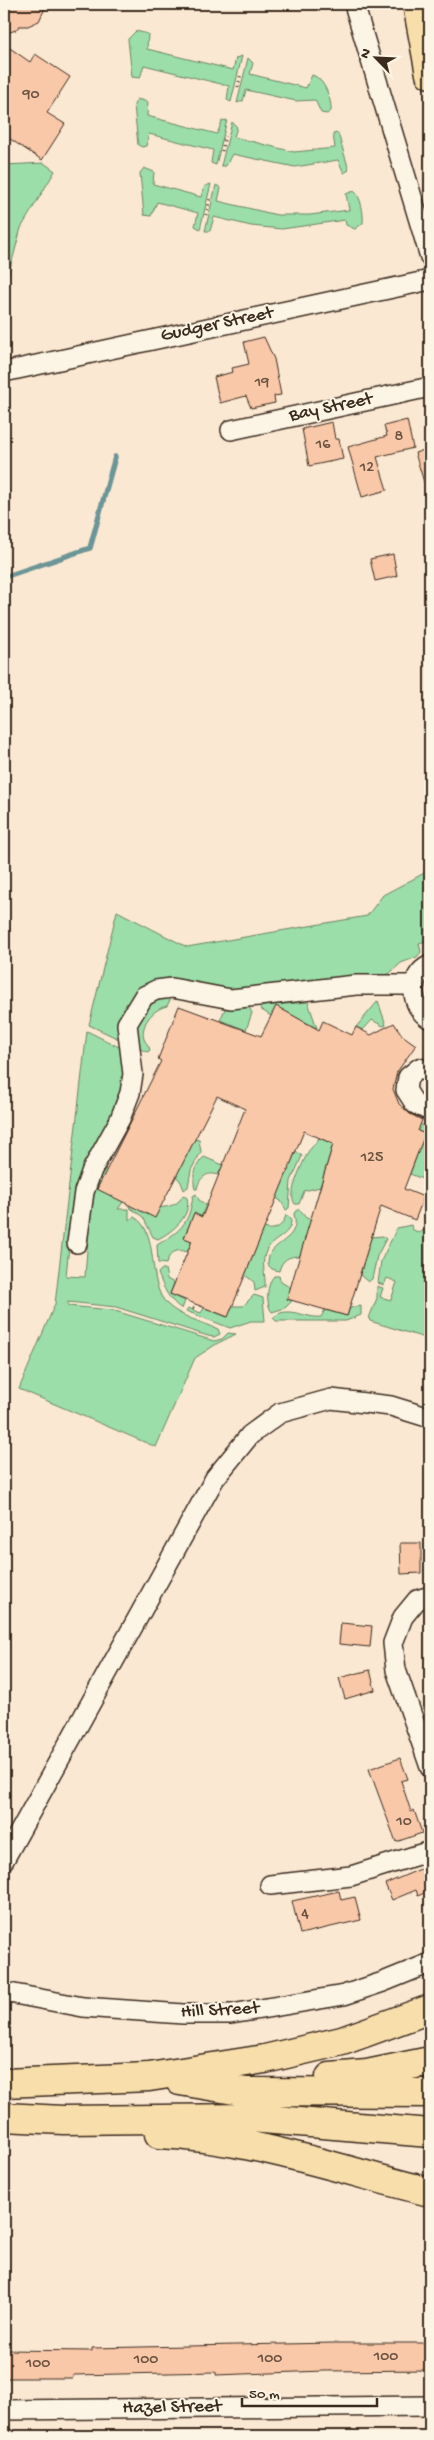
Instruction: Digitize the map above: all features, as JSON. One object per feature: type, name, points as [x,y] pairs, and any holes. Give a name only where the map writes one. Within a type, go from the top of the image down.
[{"type":"highway","points":[[417,4],[430,74]]},
{"type":"highway","points":[[4,2083],[149,2077],[265,2059],[332,2043],[412,2017],[430,2008]]},
{"type":"highway","points":[[224,2087],[248,2082],[367,2074],[430,2061]]},
{"type":"highway","points":[[149,2077],[224,2087],[246,2092],[430,2093]]},
{"type":"highway","points":[[4,2117],[63,2120],[251,2118],[430,2133]]},
{"type":"highway","points":[[63,2120],[88,2131],[170,2134],[264,2149],[430,2192]]},
{"type":"street","points":[[354,4],[430,257]]},
{"type":"street","name":"Gudger Street","points":[[4,372],[430,280]]},
{"type":"street","name":"Bay Street","points":[[232,430],[430,387]]},
{"type":"street","points":[[430,965],[418,975],[414,985],[416,1004],[430,1019]]},
{"type":"street","points":[[77,1243],[84,1192],[92,1170],[120,1119],[130,1093],[133,1074],[127,1024],[144,996],[156,990],[172,988],[231,999],[356,985],[414,985]]},
{"type":"street","points":[[430,1073],[419,1068],[408,1077],[406,1090],[415,1104],[430,1111]]},
{"type":"street","points":[[4,1860],[215,1478],[250,1436],[280,1413],[331,1399],[391,1406],[430,1418]]},
{"type":"street","points":[[424,1598],[403,1617],[393,1643],[396,1670],[430,1767]]},
{"type":"street","points":[[270,1885],[351,1876],[430,1852]]},
{"type":"street","name":"Hill Street","points":[[4,1992],[83,2006],[183,2014],[231,2014],[344,1994],[383,1982],[430,1963]]},
{"type":"street","name":"Hazel Street","points":[[4,2410],[430,2406]]},
{"type":"path","points":[[238,87],[241,73]]},
{"type":"path","points":[[222,151],[225,136]]},
{"type":"path","points":[[206,215],[210,199]]},
{"type":"green space","points":[[136,31],[148,34],[147,49],[233,70],[236,58],[242,56],[231,102],[227,100],[229,86],[144,65],[140,78],[132,77],[128,39]]},
{"type":"green space","points":[[248,58],[253,63],[250,74],[306,88],[312,75],[316,77],[324,85],[330,101],[331,111],[327,114],[321,113],[315,100],[296,101],[246,90],[243,101],[237,103]]},
{"type":"green space","points":[[137,99],[148,102],[147,116],[217,134],[222,121],[227,120],[216,165],[211,163],[213,150],[149,134],[146,146],[138,145],[134,105]]},
{"type":"green space","points":[[232,122],[237,127],[234,137],[294,152],[335,148],[333,134],[338,133],[349,170],[344,173],[338,160],[295,167],[232,154],[226,166],[221,166]]},
{"type":"green space","points":[[44,163],[55,171],[21,228],[4,291],[4,165]]},
{"type":"green space","points":[[144,168],[154,172],[153,184],[201,197],[205,186],[211,184],[200,229],[195,226],[198,213],[157,202],[151,216],[144,215],[140,173]]},
{"type":"green space","points":[[216,185],[221,188],[218,201],[277,215],[310,215],[349,210],[346,194],[354,191],[362,206],[363,223],[355,229],[346,225],[345,220],[282,229],[251,226],[214,217],[210,231],[205,231]]},
{"type":"green space","points":[[430,870],[430,940],[419,943],[421,952],[417,957],[401,963],[389,974],[235,994],[160,984],[121,1040],[89,1025],[117,911],[187,947],[367,916],[383,895]]},
{"type":"green space","points":[[171,998],[167,1006],[157,1010],[146,1023],[143,1033],[150,1050],[148,1052],[140,1048],[136,1041],[135,1033],[137,1023],[142,1014],[159,1000]]},
{"type":"green space","points":[[378,1001],[386,1025],[383,1026],[372,1020],[363,1030],[356,1027]]},
{"type":"green space","points":[[308,1002],[317,1028],[276,1007],[271,1016],[260,1009],[262,1006]]},
{"type":"green space","points":[[249,1007],[252,1013],[246,1030],[220,1020],[225,1009]]},
{"type":"green space","points":[[87,1031],[123,1049],[126,1086],[73,1206],[66,1276],[85,1277],[90,1209],[92,1208],[95,1186],[105,1168],[123,1202],[118,1209],[129,1209],[129,1220],[134,1217],[142,1224],[147,1234],[161,1296],[173,1309],[185,1316],[218,1329],[220,1334],[214,1337],[208,1336],[116,1307],[68,1302],[68,1306],[112,1310],[214,1341],[222,1339],[228,1333],[236,1334],[195,1358],[156,1447],[19,1389],[55,1304]]},
{"type":"green space","points":[[406,1119],[430,1128],[430,1182],[410,1174],[421,1144],[424,1145],[426,1134],[417,1131]]},
{"type":"green space","points":[[319,1138],[333,1144],[320,1187],[304,1191],[299,1204],[295,1204],[293,1194],[296,1179],[308,1152]]},
{"type":"green space","points":[[195,1139],[199,1140],[201,1152],[191,1170],[188,1187],[184,1190],[176,1176]]},
{"type":"green space","points":[[296,1151],[302,1156],[291,1181],[289,1208],[286,1210],[281,1201],[276,1198]]},
{"type":"green space","points":[[204,1157],[223,1165],[218,1175],[210,1174],[204,1176],[197,1189],[195,1189],[195,1172],[198,1164]]},
{"type":"green space","points":[[196,1194],[199,1200],[206,1205],[201,1217],[194,1214],[184,1237],[192,1241],[187,1252],[173,1252],[166,1264],[158,1263],[157,1245],[172,1236],[186,1221],[193,1196]]},
{"type":"green space","points":[[183,1195],[187,1198],[188,1205],[184,1217],[175,1228],[158,1239],[153,1237],[143,1217],[129,1207],[129,1205],[167,1207],[179,1201]]},
{"type":"green space","points":[[299,1209],[306,1218],[311,1219],[300,1256],[286,1259],[279,1271],[272,1269],[268,1265],[268,1258],[271,1252],[293,1231],[295,1224],[294,1213]]},
{"type":"green space","points":[[286,1215],[291,1219],[289,1229],[267,1249],[264,1263],[265,1287],[255,1291],[254,1282],[245,1275],[264,1228],[275,1229],[283,1222]]},
{"type":"green space","points":[[411,1225],[412,1229],[419,1233],[424,1230],[430,1233],[430,1338],[428,1339],[370,1321],[369,1318],[377,1298],[377,1286],[383,1288],[380,1297],[391,1300],[397,1282],[387,1278],[384,1285],[378,1283],[381,1261],[397,1228]]},
{"type":"green space","points":[[383,1236],[386,1239],[377,1256],[372,1279],[368,1282],[360,1275],[371,1237]]},
{"type":"green space","points":[[165,1269],[167,1279],[174,1283],[170,1294],[185,1301],[182,1309],[173,1302],[164,1288],[158,1273]]},
{"type":"green space","points":[[274,1276],[279,1276],[281,1282],[291,1288],[287,1299],[292,1301],[285,1308],[272,1312],[268,1304],[268,1294],[270,1283]]},
{"type":"green space","points":[[254,1295],[263,1298],[265,1321],[251,1321],[230,1328],[186,1311],[188,1308],[201,1313],[204,1308],[227,1317],[232,1306],[243,1306]]},
{"type":"green space","points":[[361,1306],[361,1315],[346,1321],[276,1321],[273,1318],[284,1312],[321,1317],[325,1310],[347,1316],[350,1308]]},
{"type":"building","points":[[4,4],[47,4],[39,21],[28,26],[19,26],[16,30],[4,34]]},
{"type":"building","points":[[4,44],[30,62],[35,54],[70,77],[47,113],[65,124],[42,160],[4,135]]},
{"type":"building","points":[[264,337],[274,359],[281,395],[274,396],[275,403],[251,408],[246,396],[220,403],[214,377],[233,372],[232,368],[249,364],[244,342]]},
{"type":"building","points":[[407,420],[413,448],[377,457],[387,490],[362,497],[348,447],[387,436],[384,426]]},
{"type":"building","points":[[332,422],[335,439],[339,439],[343,459],[309,466],[302,429]]},
{"type":"building","points":[[430,448],[430,492],[427,492],[415,453]]},
{"type":"building","points":[[393,554],[397,576],[375,581],[370,559]]},
{"type":"building","points":[[179,1006],[261,1036],[276,1006],[319,1030],[323,1021],[352,1035],[356,1027],[371,1035],[394,1023],[402,1035],[416,1045],[397,1072],[393,1089],[399,1104],[410,1114],[422,1120],[418,1131],[425,1134],[404,1189],[424,1197],[415,1220],[381,1206],[347,1316],[287,1299],[333,1144],[304,1131],[228,1317],[170,1294],[192,1241],[184,1238],[194,1213],[202,1217],[245,1109],[217,1096],[155,1218],[97,1189],[161,1061],[158,1059]]},
{"type":"building","points":[[400,1543],[421,1543],[421,1573],[401,1574]]},
{"type":"building","points":[[341,1623],[372,1626],[370,1647],[339,1644]]},
{"type":"building","points":[[370,1670],[375,1690],[345,1699],[339,1678]]},
{"type":"building","points":[[400,1758],[408,1779],[401,1781],[411,1812],[414,1810],[422,1833],[396,1842],[369,1769]]},
{"type":"building","points":[[430,1865],[430,1890],[418,1896],[416,1890],[392,1900],[385,1884]]},
{"type":"building","points":[[339,1891],[341,1900],[355,1897],[361,1920],[300,1934],[292,1901]]},
{"type":"building","points":[[430,2343],[430,2370],[216,2375],[216,2372],[73,2375],[73,2378],[4,2378],[4,2350],[92,2351],[92,2348]]},
{"type":"waterway","points":[[4,577],[90,548],[115,457]]}]
